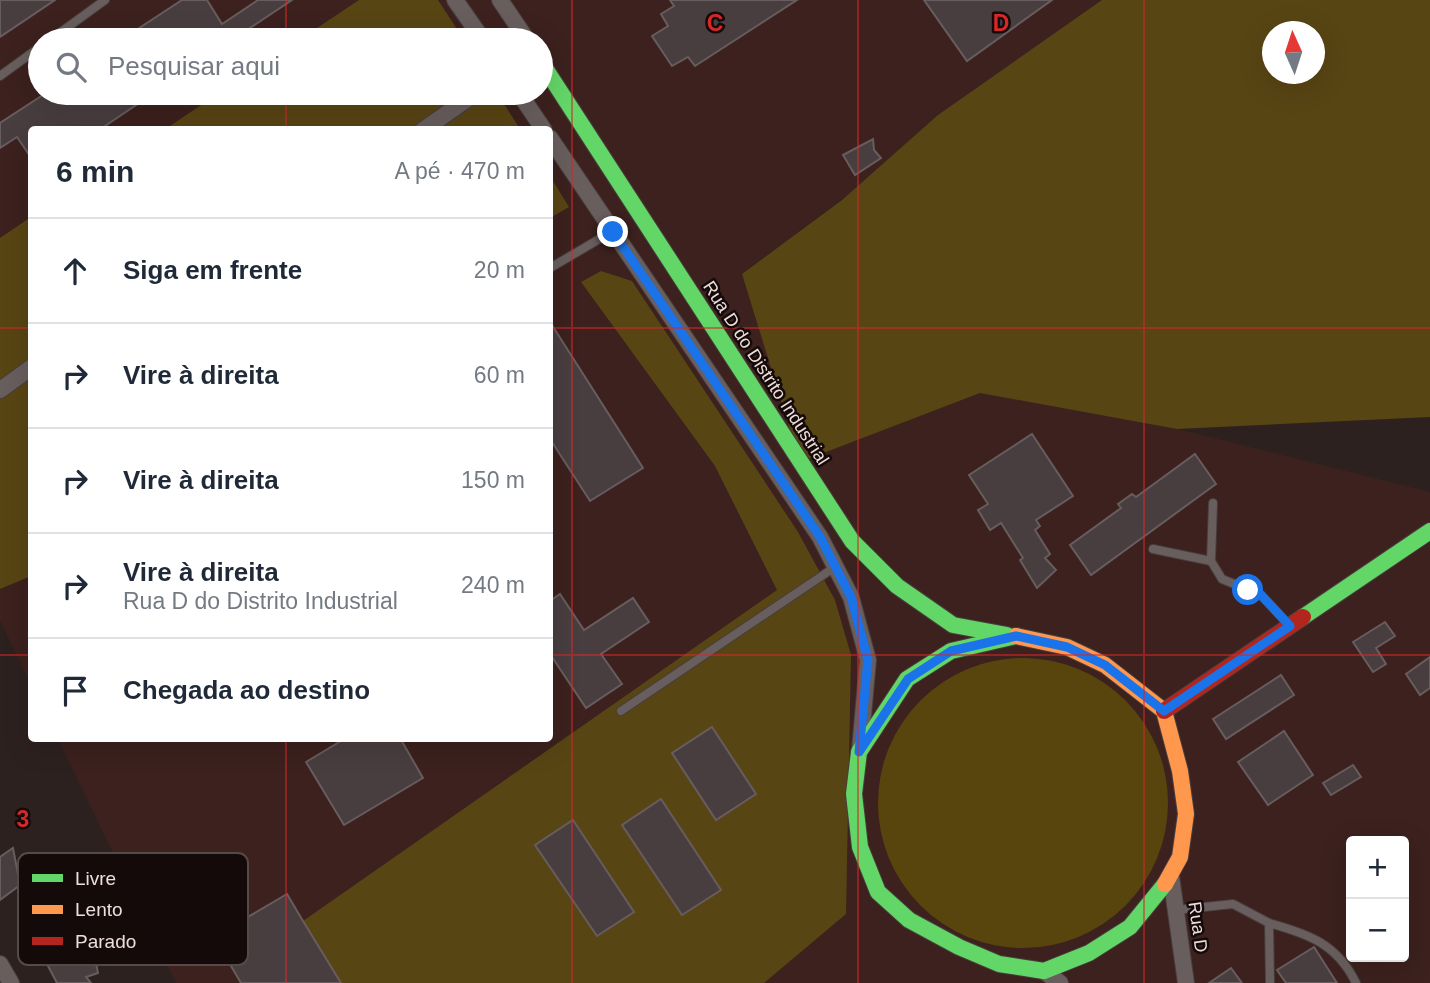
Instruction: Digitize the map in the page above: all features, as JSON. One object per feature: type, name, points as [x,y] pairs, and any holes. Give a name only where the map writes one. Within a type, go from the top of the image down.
[{"type":"street","points":[[500,0],[519,28]]},
{"type":"street","points":[[456,1],[475,28]]},
{"type":"street","name":"Rua D do Distrito Industrial","points":[[553,80],[852,541],[897,586],[953,625],[1067,647],[1105,665],[1164,711]]},
{"type":"street","points":[[430,126],[459,105]]},
{"type":"street","points":[[527,105],[541,126]]},
{"type":"street","points":[[553,142],[820,537],[851,597],[868,660],[854,794],[860,847],[878,892],[909,920],[959,947],[999,964],[1044,971],[1060,983]]},
{"type":"street","points":[[0,390],[28,370]]},
{"type":"street","points":[[1044,971],[1089,953],[1130,927],[1171,876],[1180,857],[1186,814],[1180,771],[1164,711],[1430,531]]},
{"type":"street","points":[[859,752],[908,679],[951,651],[1016,636]]},
{"type":"street","name":"Rua D","points":[[1171,876],[1186,983]]},
{"type":"street","points":[[0,964],[11,983]]},
{"type":"lane","points":[[66,28],[105,0]]},
{"type":"lane","points":[[0,76],[28,56]]},
{"type":"lane","points":[[553,266],[613,232]]},
{"type":"lane","points":[[1213,503],[1211,561],[1222,579],[1261,595],[1290,626]]},
{"type":"lane","points":[[1153,549],[1211,561]]},
{"type":"lane","points":[[621,711],[835,567]]},
{"type":"lane","points":[[1176,909],[1233,904],[1269,923],[1310,934],[1346,962],[1356,983]]},
{"type":"lane","points":[[1269,923],[1270,983]]},
{"type":"shaded area","points":[[0,0],[1109,0],[742,274],[801,461],[980,393],[1042,395],[1430,492],[1430,983],[176,983],[167,965],[248,965],[248,853],[113,853],[59,742],[553,742],[553,126],[28,126],[28,679],[0,620]]},
{"type":"shaded area","points":[[359,0],[438,0],[456,28],[317,28]]},
{"type":"shaded area","points":[[1102,0],[1430,0],[1430,417],[1177,429],[980,393],[800,462],[742,274],[842,200],[938,115]]},
{"type":"shaded area","points":[[201,105],[505,105],[518,126],[170,126]]},
{"type":"shaded area","points":[[553,181],[569,207],[553,216]]},
{"type":"shaded area","points":[[28,219],[28,577],[0,589],[0,238]]},
{"type":"shaded area","points":[[601,271],[632,281],[798,532],[835,600],[851,655],[846,914],[764,983],[341,983],[303,921],[777,590],[715,466],[581,282]]},
{"type":"shaded area","points":[[1037,658],[1065,664],[1092,675],[1126,700],[1144,722],[1157,747],[1166,775],[1166,831],[1157,859],[1144,884],[1126,906],[1104,924],[1079,937],[1051,946],[1009,948],[981,942],[954,931],[920,906],[902,884],[889,859],[880,831],[878,789],[884,761],[895,734],[920,700],[942,682],[967,669],[995,660]]},
{"type":"building","points":[[0,0],[55,0],[0,37]]},
{"type":"building","points":[[182,0],[207,0],[222,24],[258,0],[292,0],[250,28],[139,28]]},
{"type":"building","points":[[670,0],[797,0],[695,66],[688,57],[672,66],[652,36],[668,26],[661,14],[674,6]]},
{"type":"building","points":[[924,0],[1052,0],[967,61]]},
{"type":"building","points":[[28,105],[136,105],[105,126],[28,126],[28,153],[17,137],[0,148],[0,123]]},
{"type":"building","points":[[873,139],[874,150],[881,158],[855,175],[843,155]]},
{"type":"building","points":[[553,327],[643,468],[590,501],[553,444]]},
{"type":"building","points":[[1032,434],[1073,496],[1036,520],[1040,526],[1035,530],[1050,554],[1045,558],[1056,570],[1037,588],[1020,560],[1023,558],[1001,523],[990,530],[978,510],[988,504],[969,475]]},
{"type":"building","points":[[1195,454],[1216,484],[1091,575],[1070,545],[1121,508],[1118,504],[1132,494],[1136,497]]},
{"type":"building","points":[[560,594],[584,630],[633,598],[649,622],[601,654],[622,684],[586,708],[553,658],[553,599]]},
{"type":"building","points":[[1385,622],[1395,636],[1376,648],[1386,664],[1373,672],[1353,642]]},
{"type":"building","points":[[1430,657],[1430,688],[1420,695],[1406,674]]},
{"type":"building","points":[[1281,675],[1294,695],[1226,739],[1213,719]]},
{"type":"building","points":[[712,727],[756,794],[716,820],[672,753]]},
{"type":"building","points":[[1284,731],[1313,775],[1268,805],[1238,762]]},
{"type":"building","points":[[339,742],[402,742],[423,778],[344,825],[306,762]]},
{"type":"building","points":[[1353,765],[1361,777],[1331,795],[1323,783]]},
{"type":"building","points":[[661,799],[721,890],[682,915],[622,825]]},
{"type":"building","points":[[573,820],[634,912],[597,936],[535,845]]},
{"type":"building","points":[[13,848],[18,886],[0,900],[0,857]]},
{"type":"building","points":[[287,894],[341,983],[241,983],[230,965],[248,965],[248,917]]},
{"type":"building","points":[[1314,947],[1337,983],[1286,983],[1277,970]]},
{"type":"building","points":[[47,965],[96,965],[98,973],[86,977],[91,983],[57,983]]},
{"type":"building","points":[[1231,968],[1242,983],[1209,983]]},
{"type":"traffic: fast","points":[[553,80],[852,541],[897,586],[953,625],[1007,635]]},
{"type":"traffic: fast","points":[[1303,617],[1430,531]]},
{"type":"traffic: fast","points":[[1016,636],[951,651],[907,679],[859,752],[854,794],[860,847],[878,892],[909,920],[959,947],[999,964],[1044,971],[1089,953],[1130,927],[1165,884]]},
{"type":"traffic: slow","points":[[1016,636],[1067,647],[1105,665],[1164,711],[1180,771],[1186,814],[1180,857],[1165,884]]},
{"type":"traffic: jam","points":[[1164,711],[1303,617]]},
{"type":"route","points":[[613,232],[820,537],[851,597],[868,660],[859,752],[883,711],[908,679],[951,651],[1016,636],[1067,647],[1105,665],[1164,711],[1290,626],[1261,595],[1248,590]]}]
